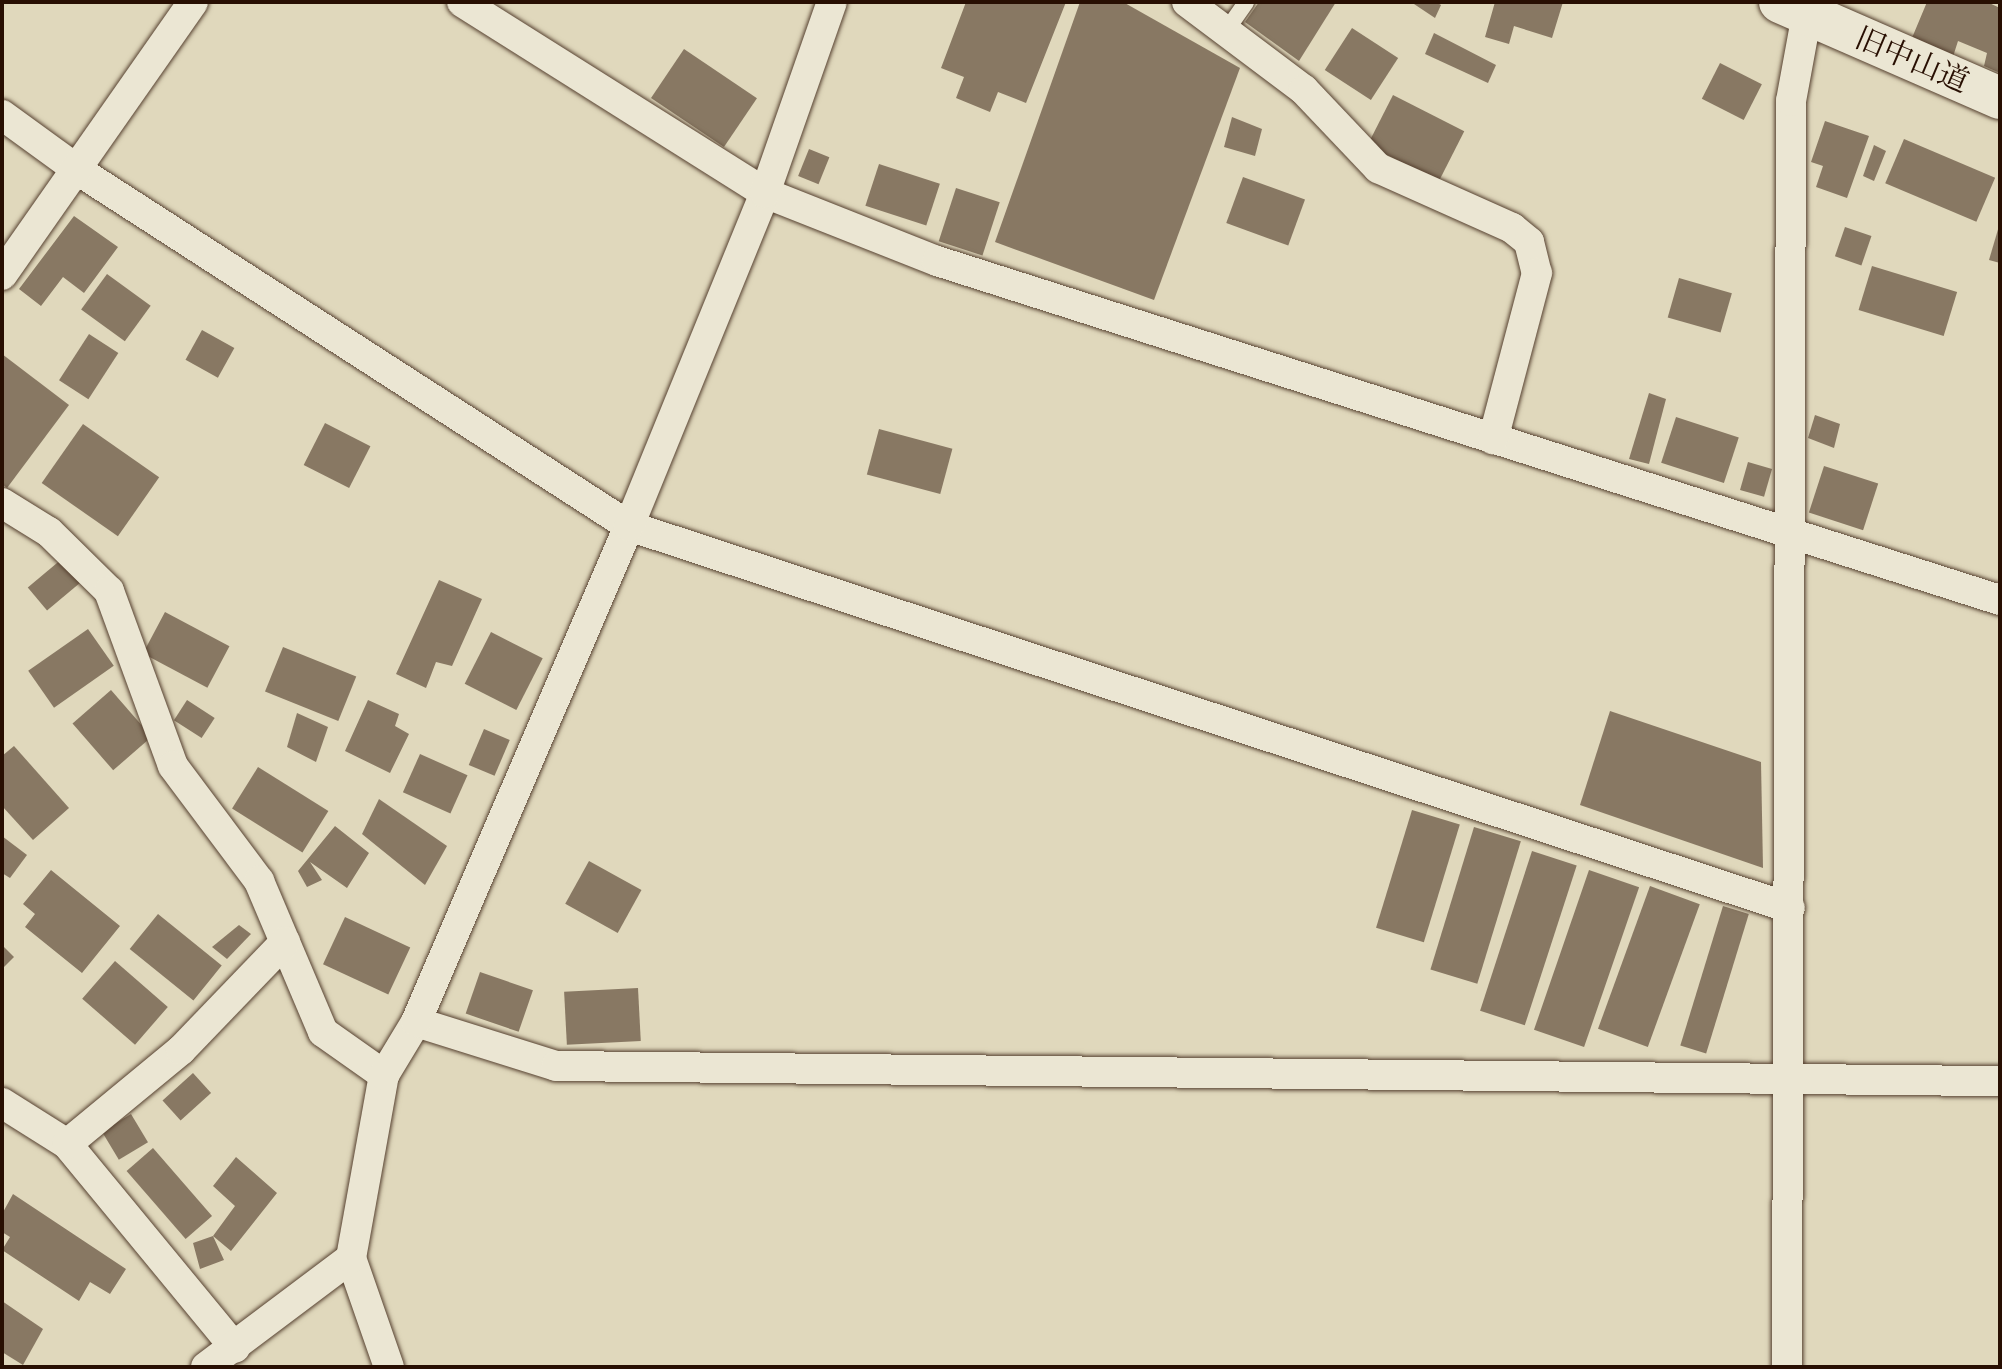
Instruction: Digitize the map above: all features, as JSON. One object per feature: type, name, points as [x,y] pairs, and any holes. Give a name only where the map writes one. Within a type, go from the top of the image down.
[{"type":"main road","name":"旧中山道","points":[[1793,8],[2000,98]]},
{"type":"street","points":[[2,275],[79,171],[193,2]]},
{"type":"street","points":[[462,2],[765,193],[937,261],[2000,600]]},
{"type":"street","points":[[389,1367],[351,1258],[384,1075],[416,1022],[629,526],[765,193],[832,2]]},
{"type":"street","points":[[1187,2],[1304,90],[1378,168],[1512,228],[1529,242],[1537,273],[1493,439]]},
{"type":"street","points":[[1787,1367],[1793,8]]},
{"type":"street","points":[[2,115],[79,171],[629,526],[1790,908]]},
{"type":"street","points":[[2,503],[49,532],[109,591],[173,766],[259,881],[323,1032],[384,1075]]},
{"type":"street","points":[[67,1144],[181,1050],[285,942]]},
{"type":"street","points":[[416,1022],[556,1066],[2000,1081]]},
{"type":"street","points":[[2,1103],[67,1144],[235,1348]]},
{"type":"street","points":[[206,1367],[351,1258]]},
{"type":"lane","points":[[1226,31],[1246,2]]},
{"type":"building","points":[[966,2],[1066,2],[1026,103],[998,92],[990,112],[956,98],[964,77],[941,68]]},
{"type":"building","points":[[1080,2],[1123,2],[1240,68],[1154,300],[995,242]]},
{"type":"building","points":[[1259,2],[1336,2],[1299,61],[1245,22]]},
{"type":"building","points":[[1411,2],[1436,2],[1441,5],[1435,18]]},
{"type":"building","points":[[1495,2],[1563,2],[1552,38],[1514,26],[1509,44],[1485,37]]},
{"type":"building","points":[[1927,2],[1987,2],[2000,8],[2000,73],[1984,66],[1987,53],[1958,41],[1951,63],[1909,45]]},
{"type":"building","points":[[1352,28],[1398,58],[1371,100],[1325,70]]},
{"type":"building","points":[[1434,33],[1496,65],[1488,83],[1425,54]]},
{"type":"building","points":[[684,49],[757,98],[724,147],[651,98]]},
{"type":"building","points":[[1720,63],[1762,84],[1744,120],[1702,99]]},
{"type":"building","points":[[1393,95],[1464,131],[1439,181],[1368,145]]},
{"type":"building","points":[[1232,117],[1262,129],[1255,156],[1224,147]]},
{"type":"building","points":[[1825,121],[1869,136],[1847,198],[1816,187],[1823,166],[1811,162]]},
{"type":"building","points":[[1904,139],[1995,178],[1976,222],[1885,183]]},
{"type":"building","points":[[1874,145],[1886,151],[1874,181],[1863,176]]},
{"type":"building","points":[[809,149],[829,157],[819,184],[798,176]]},
{"type":"building","points":[[879,164],[940,184],[926,226],[865,206]]},
{"type":"building","points":[[1243,177],[1305,200],[1288,246],[1226,223]]},
{"type":"building","points":[[956,188],[1000,202],[982,255],[939,241]]},
{"type":"building","points":[[74,216],[118,247],[84,293],[63,277],[41,306],[19,289]]},
{"type":"building","points":[[2000,226],[2000,263],[1989,260]]},
{"type":"building","points":[[1845,227],[1871,236],[1861,265],[1835,256]]},
{"type":"building","points":[[1872,266],[1957,292],[1944,336],[1859,310]]},
{"type":"building","points":[[107,274],[151,306],[125,341],[81,310]]},
{"type":"building","points":[[1679,278],[1732,293],[1721,333],[1668,317]]},
{"type":"building","points":[[202,330],[234,348],[218,378],[186,360]]},
{"type":"building","points":[[89,334],[118,353],[88,399],[59,380]]},
{"type":"building","points":[[2,354],[69,405],[7,488],[2,484]]},
{"type":"building","points":[[1649,393],[1666,399],[1649,464],[1629,459]]},
{"type":"building","points":[[1815,415],[1840,424],[1834,448],[1808,438]]},
{"type":"building","points":[[1676,417],[1739,437],[1724,483],[1661,463]]},
{"type":"building","points":[[325,423],[370,446],[349,488],[304,465]]},
{"type":"building","points":[[83,424],[159,477],[118,536],[42,483]]},
{"type":"building","points":[[879,429],[952,449],[940,494],[867,474]]},
{"type":"building","points":[[1748,462],[1772,469],[1764,497],[1740,490]]},
{"type":"building","points":[[1824,466],[1878,484],[1863,530],[1809,513]]},
{"type":"building","points":[[63,558],[82,581],[47,611],[28,588]]},
{"type":"building","points":[[439,580],[482,599],[452,666],[436,662],[426,688],[396,674]]},
{"type":"building","points":[[165,612],[229,646],[207,688],[143,653]]},
{"type":"building","points":[[88,629],[114,666],[54,708],[28,671]]},
{"type":"building","points":[[491,632],[543,658],[516,710],[465,684]]},
{"type":"building","points":[[283,647],[356,677],[338,721],[265,692]]},
{"type":"building","points":[[111,690],[152,737],[113,770],[73,723]]},
{"type":"building","points":[[187,700],[215,718],[202,738],[174,720]]},
{"type":"building","points":[[368,700],[399,714],[395,726],[409,734],[390,773],[345,751]]},
{"type":"building","points":[[1610,711],[1761,762],[1763,868],[1580,805]]},
{"type":"building","points":[[297,713],[328,727],[316,762],[287,747]]},
{"type":"building","points":[[484,729],[510,740],[495,776],[469,765]]},
{"type":"building","points":[[14,746],[69,808],[33,840],[2,806],[2,756]]},
{"type":"building","points":[[420,754],[468,775],[450,814],[403,792]]},
{"type":"building","points":[[258,767],[328,811],[302,853],[232,809]]},
{"type":"building","points":[[379,799],[447,846],[425,885],[362,834]]},
{"type":"building","points":[[1412,810],[1460,825],[1424,942],[1376,928]]},
{"type":"building","points":[[335,826],[369,853],[347,888],[310,862],[322,880],[307,887],[298,871]]},
{"type":"building","points":[[1474,827],[1521,841],[1477,984],[1430,969]]},
{"type":"building","points":[[2,836],[27,855],[10,878],[2,873]]},
{"type":"building","points":[[1532,851],[1577,866],[1525,1025],[1480,1011]]},
{"type":"building","points":[[589,861],[641,890],[618,933],[565,904]]},
{"type":"building","points":[[51,870],[120,926],[82,973],[25,927],[35,914],[23,904]]},
{"type":"building","points":[[1589,870],[1639,887],[1584,1047],[1534,1030]]},
{"type":"building","points":[[1650,886],[1700,904],[1648,1047],[1598,1029]]},
{"type":"building","points":[[1723,906],[1749,914],[1706,1054],[1680,1046]]},
{"type":"building","points":[[158,914],[222,966],[193,1001],[130,949]]},
{"type":"building","points":[[345,917],[410,947],[388,995],[323,964]]},
{"type":"building","points":[[239,925],[251,934],[227,959],[212,947]]},
{"type":"building","points":[[2,945],[14,957],[2,969]]},
{"type":"building","points":[[115,961],[168,1007],[135,1045],[82,999]]},
{"type":"building","points":[[480,972],[533,990],[519,1032],[466,1014]]},
{"type":"building","points":[[638,988],[641,1041],[567,1045],[564,992]]},
{"type":"building","points":[[193,1073],[211,1093],[181,1120],[163,1100]]},
{"type":"building","points":[[131,1114],[148,1142],[119,1160],[102,1132]]},
{"type":"building","points":[[153,1148],[212,1216],[186,1239],[127,1171]]},
{"type":"building","points":[[236,1157],[277,1193],[231,1251],[213,1236],[235,1206],[213,1186]]},
{"type":"building","points":[[13,1194],[126,1269],[110,1294],[90,1282],[79,1301],[2,1250],[10,1237],[2,1232],[2,1214]]},
{"type":"building","points":[[213,1236],[224,1260],[200,1269],[193,1243]]},
{"type":"building","points":[[2,1301],[43,1329],[23,1365],[2,1352]]}]
